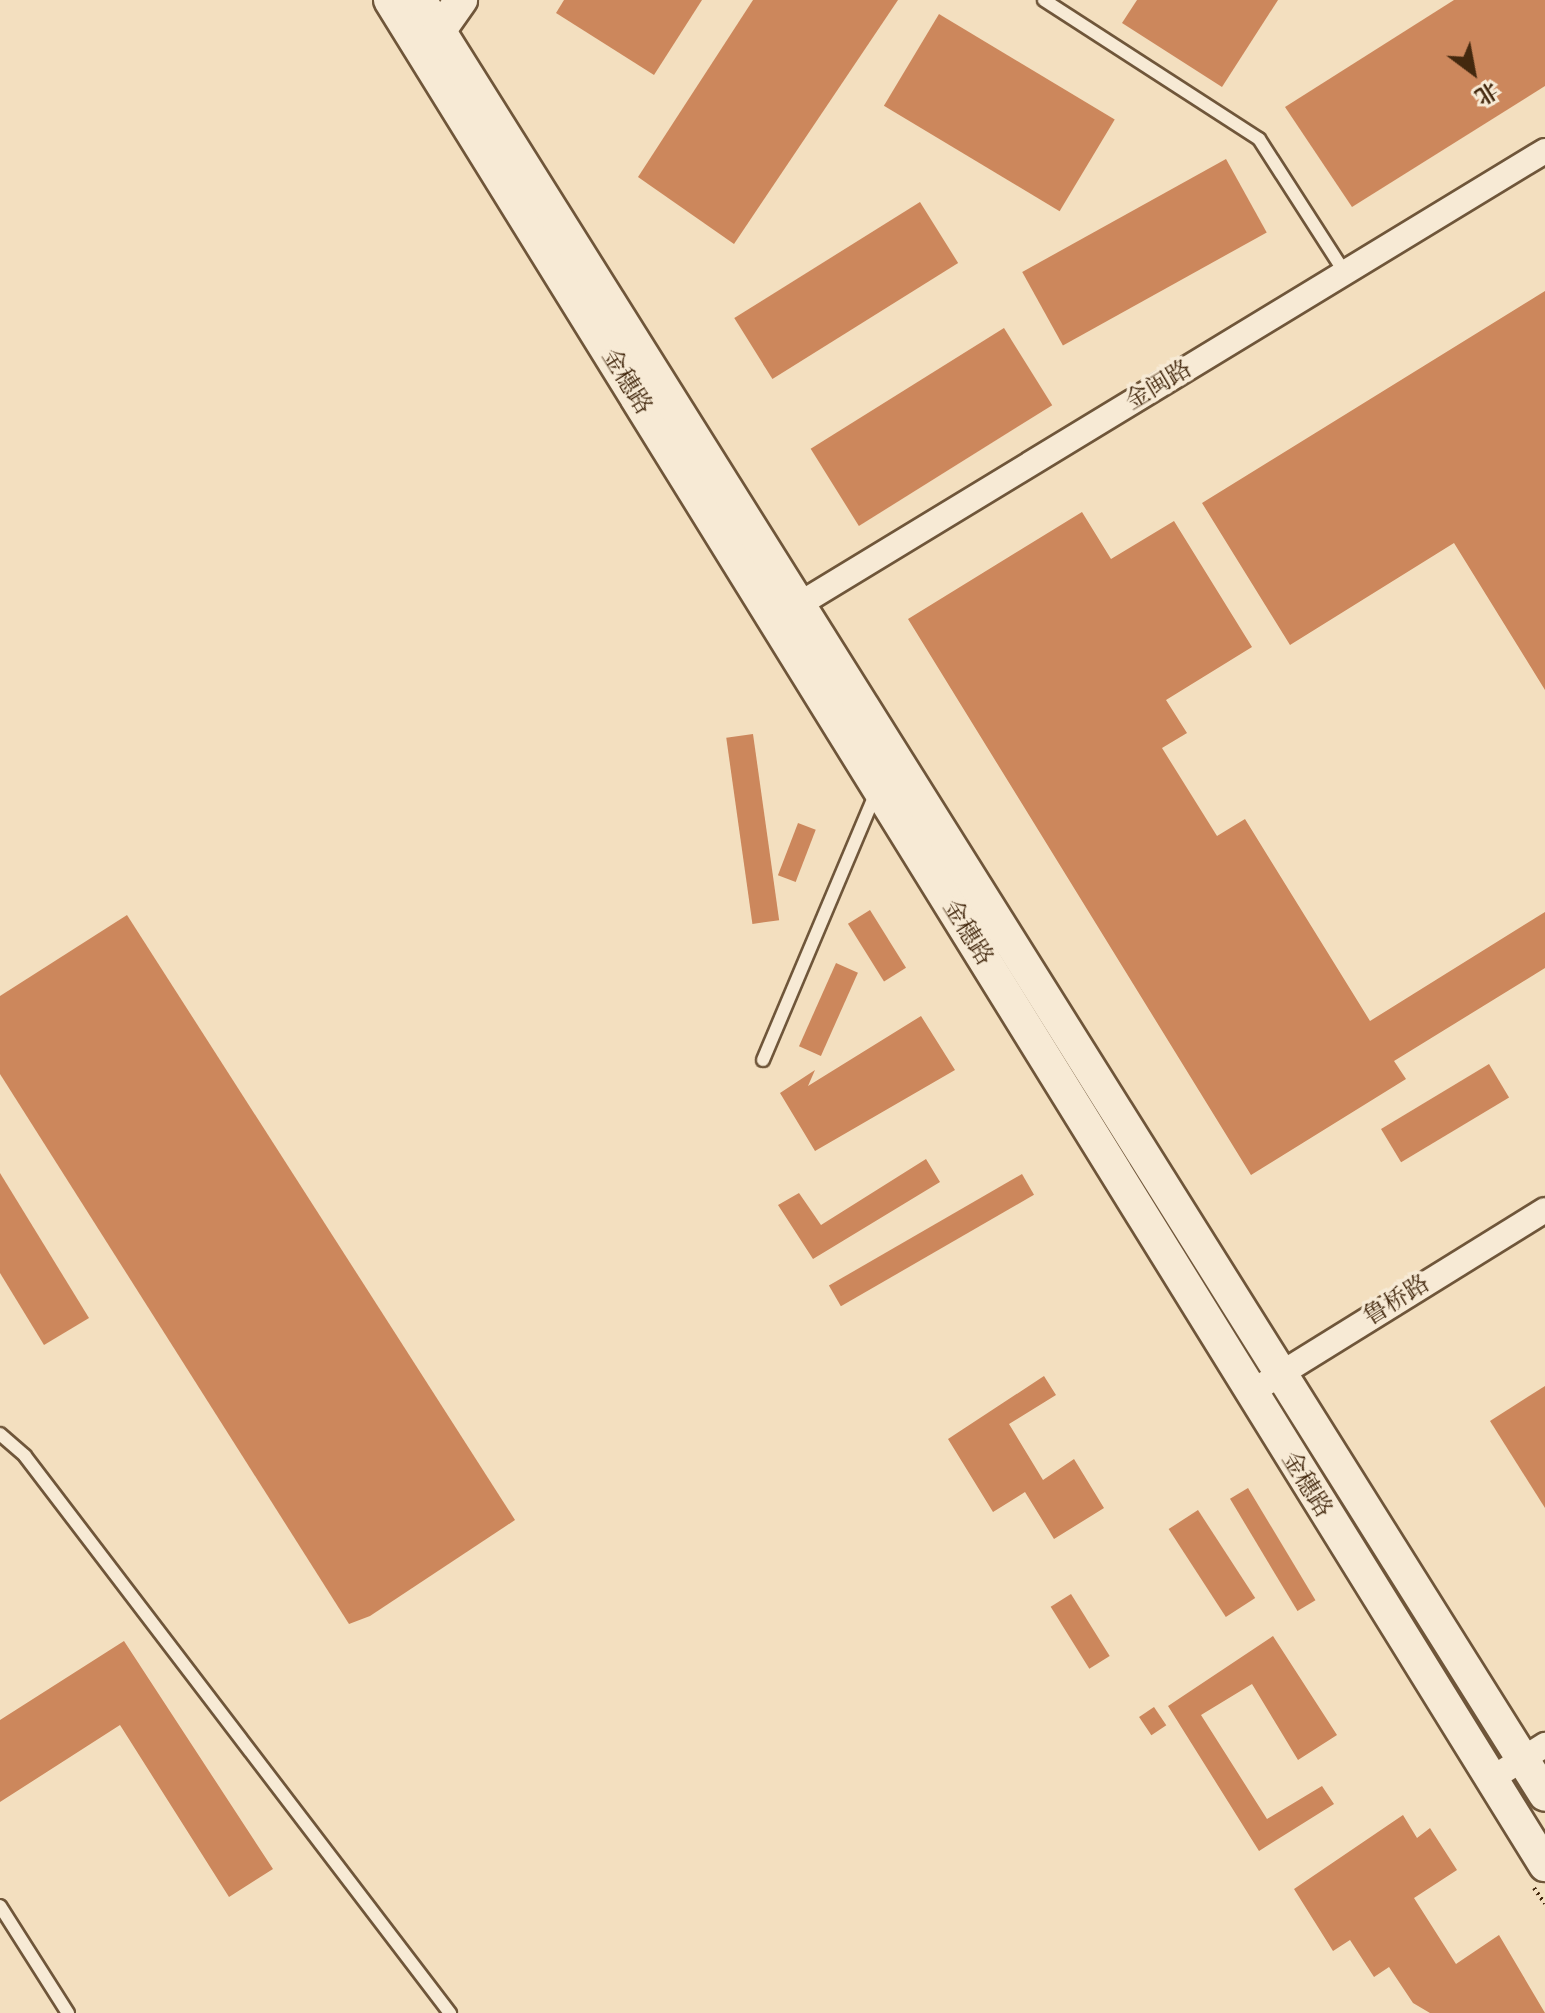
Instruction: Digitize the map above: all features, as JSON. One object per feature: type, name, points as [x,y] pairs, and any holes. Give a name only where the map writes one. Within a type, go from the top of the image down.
[{"type":"street","name":"金穗路","points":[[390,0],[426,21],[800,604],[1279,1374],[1534,1752],[1545,1795]]},
{"type":"street","points":[[426,21],[461,0]]},
{"type":"street","name":"金穗路","points":[[426,21],[773,620],[1545,1865]]},
{"type":"street","name":"金闽路","points":[[773,620],[1545,151]]},
{"type":"street","name":"鲁桥路","points":[[1250,1393],[1545,1210]]},
{"type":"street","points":[[1491,1779],[1534,1752]]},
{"type":"lane","points":[[1044,0],[1259,139],[1345,273]]},
{"type":"lane","points":[[763,1060],[878,789]]},
{"type":"lane","points":[[0,1434],[25,1456],[450,2013]]},
{"type":"lane","points":[[0,1906],[68,2013]]},
{"type":"building","points":[[564,0],[702,0],[654,75],[556,13]]},
{"type":"building","points":[[753,0],[898,0],[734,244],[638,177]]},
{"type":"building","points":[[1137,0],[1278,0],[1222,87],[1122,23]]},
{"type":"building","points":[[1454,0],[1545,0],[1545,86],[1352,207],[1285,107]]},
{"type":"building","points":[[939,14],[1115,120],[1060,211],[884,106]]},
{"type":"building","points":[[1226,159],[1267,232],[1063,345],[1022,272]]},
{"type":"building","points":[[920,202],[958,263],[772,379],[734,318]]},
{"type":"building","points":[[1545,291],[1545,690],[1454,543],[1290,645],[1202,503]]},
{"type":"building","points":[[1004,328],[1052,405],[859,526],[811,449]]},
{"type":"building","points":[[1082,512],[1111,559],[1174,521],[1252,647],[1166,700],[1187,733],[1162,748],[1217,836],[1245,819],[1370,1021],[1545,912],[1545,968],[1394,1061],[1406,1079],[1251,1175],[908,619]]},
{"type":"building","points":[[753,734],[779,920],[752,924],[726,738]]},
{"type":"building","points":[[798,823],[816,830],[796,882],[778,875]]},
{"type":"building","points":[[870,910],[906,968],[884,981],[848,924]]},
{"type":"building","points":[[127,915],[515,1520],[370,1616],[349,1624],[0,1074],[0,996]]},
{"type":"building","points":[[836,963],[858,973],[821,1056],[799,1046]]},
{"type":"building","points":[[921,1016],[955,1070],[815,1151],[780,1093],[815,1070],[808,1086]]},
{"type":"building","points":[[1489,1064],[1509,1097],[1401,1162],[1381,1129]]},
{"type":"building","points":[[926,1159],[940,1182],[813,1259],[778,1205],[799,1193],[821,1225]]},
{"type":"building","points":[[0,1173],[89,1318],[44,1345],[0,1273]]},
{"type":"building","points":[[1022,1174],[1034,1195],[841,1306],[829,1286]]},
{"type":"building","points":[[1044,1376],[1056,1395],[1009,1424],[1043,1480],[1074,1459],[1104,1508],[1054,1539],[1025,1492],[993,1512],[948,1439]]},
{"type":"building","points":[[1545,1386],[1545,1508],[1490,1421]]},
{"type":"building","points":[[1248,1488],[1315,1600],[1297,1611],[1230,1499]]},
{"type":"building","points":[[1198,1510],[1255,1598],[1226,1617],[1169,1529]]},
{"type":"building","points":[[1071,1594],[1110,1656],[1089,1669],[1051,1607]]},
{"type":"building","points":[[1273,1636],[1337,1735],[1298,1760],[1252,1684],[1201,1715],[1267,1819],[1322,1786],[1334,1804],[1259,1851],[1168,1706]]},
{"type":"building","points":[[124,1641],[273,1869],[229,1897],[120,1725],[0,1802],[0,1720]]},
{"type":"building","points":[[1154,1707],[1166,1725],[1151,1735],[1139,1717]]},
{"type":"building","points":[[1403,1815],[1417,1838],[1430,1828],[1457,1870],[1414,1898],[1456,1964],[1499,1935],[1545,2013],[1430,2013],[1413,2003],[1389,1967],[1374,1977],[1350,1940],[1333,1951],[1294,1889]]}]
